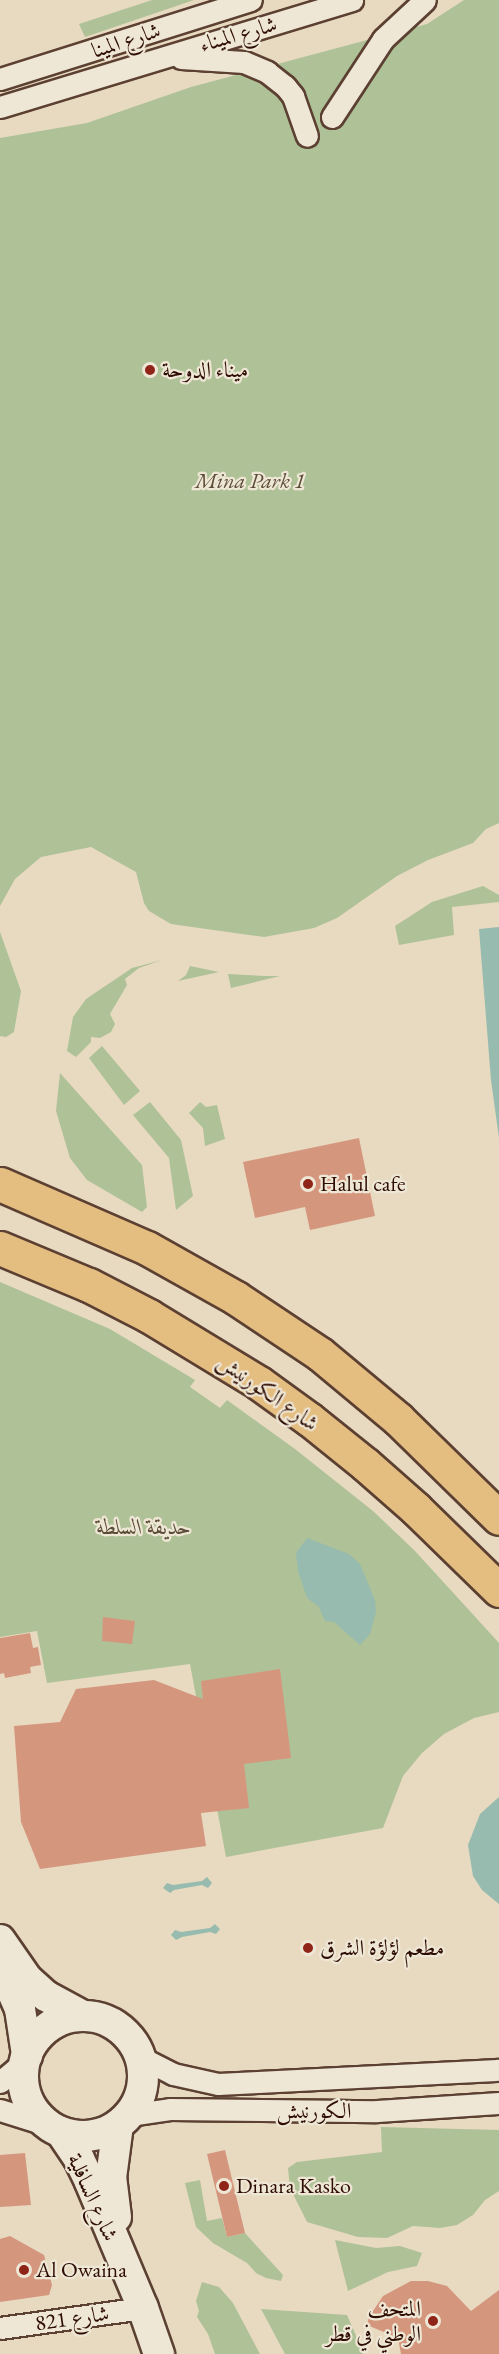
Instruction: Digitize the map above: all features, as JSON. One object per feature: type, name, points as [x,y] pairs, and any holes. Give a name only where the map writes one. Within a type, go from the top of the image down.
[{"type":"highway","points":[[0,1184],[137,1244],[236,1298],[320,1354],[399,1419],[499,1518]]},
{"type":"highway","name":"شارع الكورنيش","points":[[0,1248],[90,1285],[149,1316],[259,1383],[365,1464],[416,1509],[499,1590]]},
{"type":"street","name":"شارع المينا","points":[[0,79],[251,0]]},
{"type":"street","name":"شارع الميناء","points":[[159,57],[352,0]]},
{"type":"street","points":[[332,117],[383,39],[425,0]]},
{"type":"street","name":"شارع المينا","points":[[0,107],[159,57]]},
{"type":"street","points":[[159,57],[229,60],[260,68],[276,78],[292,96],[307,136]]},
{"type":"street","points":[[0,1940],[27,1979],[46,1996],[83,2016],[114,2024],[134,2044],[140,2057],[143,2082],[136,2105],[123,2120],[90,2136],[54,2128],[0,2110]]},
{"type":"street","points":[[0,1963],[20,2009],[25,2058],[23,2085],[28,2100],[54,2128]]},
{"type":"street","points":[[0,2082],[25,2058],[34,2041],[45,2030],[58,2021],[83,2016]]},
{"type":"street","name":"الكورنيش","points":[[140,2057],[173,2073],[218,2084],[499,2070]]},
{"type":"street","name":"الكورنيش","points":[[123,2120],[170,2109],[377,2111],[499,2103]]},
{"type":"street","name":"شارع السافلية","points":[[123,2120],[111,2178],[123,2265]]},
{"type":"street","name":"شارع السافلية","points":[[54,2128],[86,2175],[143,2308],[159,2354]]},
{"type":"street","name":"شارع 821","points":[[0,2328],[143,2308]]},
{"type":"green space","points":[[152,0],[194,0],[85,37],[79,24]]},
{"type":"green space","name":"Mina Park 1","points":[[464,0],[499,0],[499,823],[486,829],[473,843],[428,860],[397,876],[337,918],[314,928],[264,937],[171,924],[149,911],[144,903],[136,872],[91,847],[41,857],[15,879],[0,906],[0,138],[87,123],[191,87],[427,24]]},
{"type":"green space","points":[[483,886],[499,895],[499,902],[452,907],[454,935],[399,945],[395,926],[432,902]]},
{"type":"green space","points":[[0,932],[21,991],[14,1032],[6,1037],[0,1036]]},
{"type":"green space","points":[[162,960],[139,968],[125,979],[127,985],[110,1014],[115,1024],[111,1032],[100,1038],[91,1037],[91,1042],[76,1057],[67,1051],[73,1017],[86,999],[132,968]]},
{"type":"green space","points":[[190,966],[219,972],[178,981],[186,975]]},
{"type":"green space","points":[[228,974],[265,976],[280,976],[231,988]]},
{"type":"green space","points":[[102,1046],[140,1091],[124,1105],[89,1058]]},
{"type":"green space","points":[[60,1073],[142,1165],[147,1207],[142,1212],[87,1180],[70,1158],[56,1111]]},
{"type":"green space","points":[[150,1102],[181,1140],[193,1196],[176,1210],[169,1158],[133,1115]]},
{"type":"green space","points":[[200,1102],[206,1107],[217,1105],[225,1139],[205,1146],[203,1128],[189,1113]]},
{"type":"green space","name":"حديقة السلطة","points":[[0,1282],[110,1329],[195,1380],[190,1387],[220,1408],[227,1400],[295,1449],[373,1511],[415,1551],[499,1643],[499,1712],[474,1718],[444,1734],[422,1753],[403,1776],[383,1828],[226,1857],[190,1664],[47,1683],[37,1631],[0,1637]]},
{"type":"green space","points":[[381,2127],[499,2130],[499,2191],[485,2200],[473,2215],[457,2225],[440,2228],[413,2226],[387,2238],[358,2237],[307,2222],[290,2188],[288,2168],[297,2162],[382,2152]]},
{"type":"green space","points":[[200,2180],[207,2221],[222,2218],[227,2237],[245,2233],[283,2275],[281,2281],[256,2273],[247,2263],[213,2243],[196,2227],[185,2183]]},
{"type":"green space","points":[[335,2240],[376,2248],[400,2246],[422,2253],[417,2266],[388,2272],[348,2291]]},
{"type":"green space","points":[[202,2282],[219,2287],[233,2303],[260,2354],[215,2354],[208,2334],[197,2317],[199,2311],[196,2301]]},
{"type":"green space","points":[[261,2309],[347,2315],[364,2354],[285,2354]]},
{"type":"water","points":[[499,927],[499,1138],[491,1080],[479,929]]},
{"type":"water","points":[[307,1538],[349,1554],[360,1564],[375,1600],[376,1612],[370,1634],[360,1645],[334,1622],[325,1621],[319,1607],[307,1598],[298,1571],[296,1553]]},
{"type":"water","points":[[499,1797],[499,1904],[482,1890],[473,1876],[468,1845],[480,1814]]},
{"type":"water","points":[[207,1877],[212,1883],[208,1888],[202,1885],[174,1890],[170,1893],[163,1888],[167,1883],[173,1885],[202,1881]]},
{"type":"water","points":[[215,1924],[220,1929],[216,1934],[210,1932],[176,1940],[171,1935],[175,1930],[181,1932],[210,1928]]},
{"type":"building","name":"Halul cafe","points":[[359,1138],[375,1216],[310,1230],[305,1207],[255,1218],[243,1162]]},
{"type":"building","points":[[103,1617],[135,1621],[132,1644],[102,1641]]},
{"type":"building","points":[[30,1633],[33,1648],[38,1647],[41,1665],[30,1667],[31,1673],[5,1678],[4,1673],[0,1674],[0,1638]]},
{"type":"building","points":[[280,1669],[291,1758],[244,1764],[249,1808],[201,1813],[206,1846],[40,1869],[21,1822],[14,1726],[60,1722],[76,1689],[154,1680],[203,1699],[201,1681]]},
{"type":"building","name":"Dinara Kasko","points":[[225,2150],[245,2233],[227,2237],[207,2154]]},
{"type":"building","points":[[25,2153],[31,2205],[0,2207],[0,2155]]},
{"type":"building","name":"Al Owaina","points":[[10,2236],[44,2255],[52,2285],[49,2295],[0,2302],[0,2239]]},
{"type":"building","name":"المتحف الوطني في قطر","points":[[411,2281],[428,2281],[447,2286],[471,2311],[499,2290],[499,2354],[401,2354],[398,2338],[367,2325],[369,2317],[383,2296]]},
{"type":"place","name":"ميناء الدوحة","points":[[150,370]]},
{"type":"place","name":"Halul cafe","points":[[308,1184]]},
{"type":"place","name":"مطعم لؤلؤة الشرق","points":[[308,1948]]},
{"type":"place","name":"Dinara Kasko","points":[[224,2186]]},
{"type":"place","name":"Al Owaina","points":[[24,2270]]},
{"type":"place","name":"المتحف الوطني في قطر","points":[[433,2321]]}]
